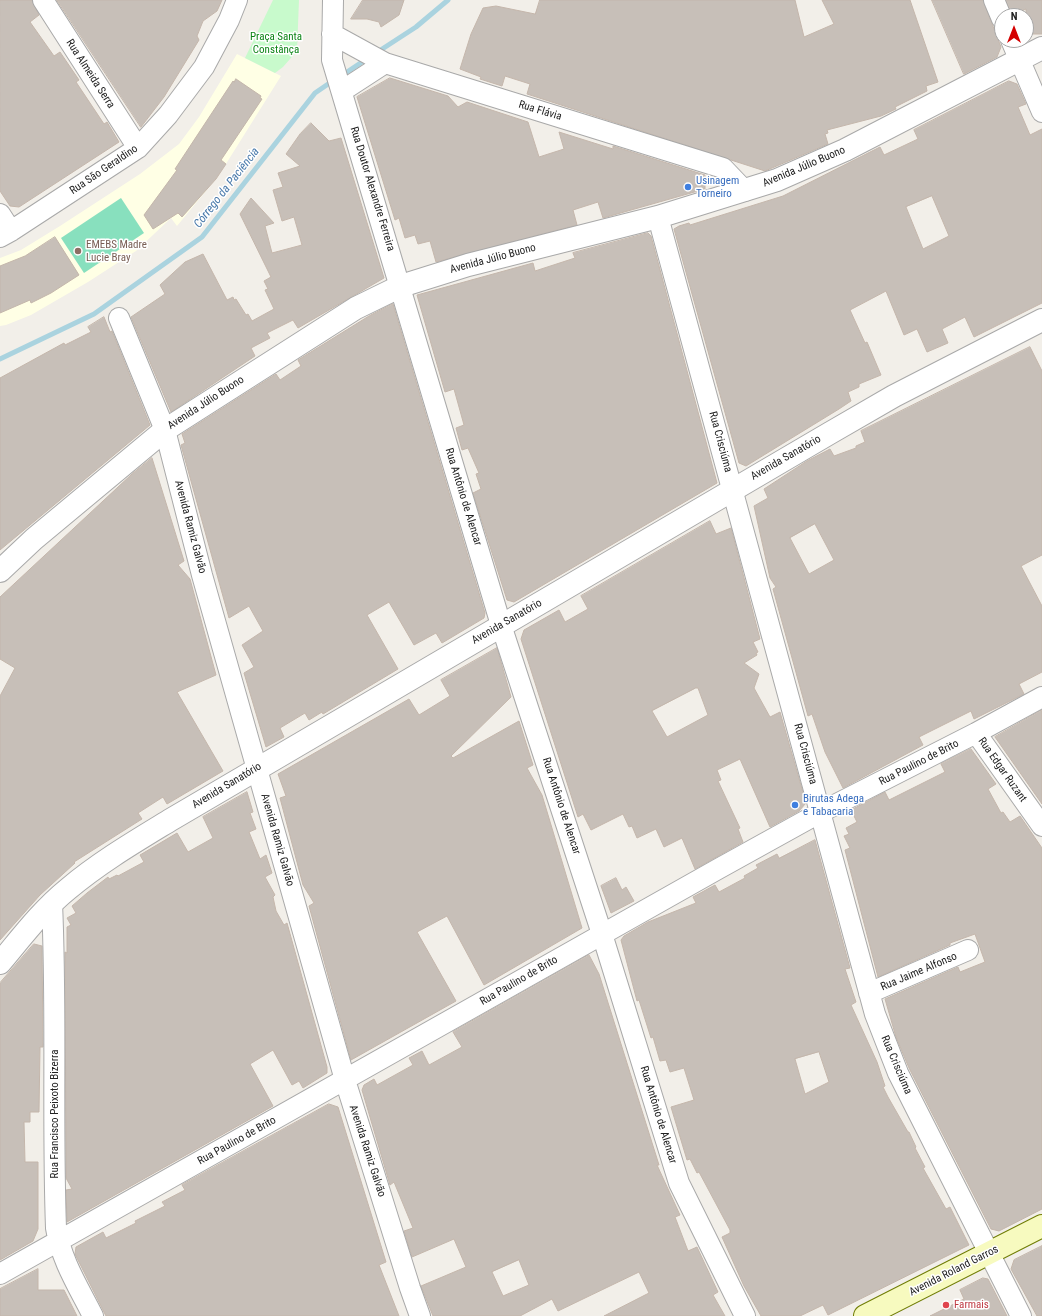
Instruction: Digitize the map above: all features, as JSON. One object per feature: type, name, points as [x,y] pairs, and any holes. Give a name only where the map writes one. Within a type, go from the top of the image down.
[{"type":"main road","name":"Avenida Roland Garros","points":[[865,1316],[1042,1226]]},
{"type":"street","name":"Rua Almeida Serra","points":[[43,0],[138,148]]},
{"type":"street","name":"Rua São Geraldino","points":[[6,234],[138,148],[168,115],[204,67],[229,20],[237,0]]},
{"type":"street","name":"Rua Doutor Alexandre Ferreira","points":[[333,0],[337,42],[332,60],[401,286]]},
{"type":"street","name":"Rua Flávia","points":[[337,42],[383,62],[723,168],[745,191]]},
{"type":"street","name":"Avenida Júlio Buono","points":[[0,571],[34,539],[165,430],[356,308],[401,286],[498,256],[658,217],[778,180],[845,150],[1015,50],[1042,48]]},
{"type":"street","points":[[1015,50],[1042,112]]},
{"type":"street","points":[[341,89],[383,62]]},
{"type":"street","points":[[0,214],[6,234]]},
{"type":"street","name":"Rua Crisciúma","points":[[658,217],[869,993],[885,1042],[898,1073],[1021,1316]]},
{"type":"street","name":"Rua Antônio de Alencar","points":[[401,286],[501,625],[602,934],[679,1183],[745,1316]]},
{"type":"street","name":"Avenida Ramiz Galvão","points":[[119,318],[165,430],[202,575],[345,1080],[420,1316]]},
{"type":"street","name":"Avenida Sanatório","points":[[0,963],[52,903],[104,861],[257,768],[732,488],[894,396],[1042,320]]},
{"type":"street","name":"Rua Paulino de Brito","points":[[0,1274],[821,812],[976,733],[1042,697]]},
{"type":"street","name":"Rua Edgar Ruzant","points":[[976,733],[1042,826]]},
{"type":"street","name":"Rua Francisco Peixoto Bizerra","points":[[52,903],[54,954],[54,1131],[56,1228],[58,1242],[67,1264],[93,1316]]},
{"type":"street","name":"Rua Jaime Alfonso","points":[[869,993],[968,950]]},
{"type":"shaded area","points":[[237,54],[281,76],[219,175],[177,226],[171,218],[136,251],[88,282],[31,315],[0,326],[0,258],[21,250],[60,226],[140,174],[179,144],[199,117]]},
{"type":"green space","name":"Praça Santa Constânça","points":[[273,0],[299,0],[297,51],[283,67],[275,73],[245,58]]},
{"type":"green space","points":[[121,198],[144,233],[84,273],[61,238]]},
{"type":"building","points":[[0,0],[32,0],[39,15],[30,22],[54,56],[60,52],[79,80],[76,82],[104,124],[107,122],[119,142],[19,207],[10,206],[0,191]]},
{"type":"building","points":[[57,0],[222,0],[217,11],[203,21],[197,36],[199,40],[164,97],[141,127]]},
{"type":"building","points":[[363,0],[404,0],[399,15],[381,27],[379,22],[367,19],[351,19]]},
{"type":"building","points":[[540,0],[795,0],[804,37],[834,24],[822,0],[910,0],[938,82],[926,86],[927,91],[895,107],[896,109],[881,116],[827,130],[828,133],[825,134],[828,144],[765,171],[527,94],[530,84],[505,76],[502,86],[480,79],[481,77],[460,69],[471,34],[483,8],[496,6],[535,14]]},
{"type":"building","points":[[932,0],[983,0],[994,29],[994,48],[1001,48],[997,57],[964,74]]},
{"type":"building","points":[[1006,0],[1042,0],[1042,34],[1034,34],[1034,8],[1010,8]]},
{"type":"building","points":[[390,78],[448,96],[458,107],[467,102],[528,122],[539,157],[564,149],[559,132],[613,149],[613,146],[705,175],[705,189],[603,218],[598,202],[573,210],[577,225],[436,262],[430,241],[418,244],[415,235],[405,238],[399,218],[395,220],[357,97]]},
{"type":"building","points":[[236,79],[261,96],[260,98],[262,99],[221,160],[226,164],[216,179],[182,217],[178,213],[153,229],[144,215],[177,170],[175,169],[233,81],[234,82]]},
{"type":"building","points":[[1009,81],[1017,84],[1026,104],[1018,107],[1030,135],[1042,129],[1042,303],[974,337],[965,317],[942,329],[948,343],[927,352],[917,329],[904,335],[886,291],[850,310],[865,343],[867,342],[881,375],[859,384],[859,387],[848,392],[851,401],[839,409],[746,466],[739,463],[674,229],[679,226],[689,223],[690,225],[783,196],[880,147],[884,155],[918,139],[914,130]],"holes":[[[932,196],[949,236],[923,249],[906,207]]]},
{"type":"building","points":[[311,123],[329,141],[341,138],[384,278],[298,328],[293,320],[267,333],[270,338],[251,348],[255,356],[171,412],[131,317],[165,294],[160,285],[185,262],[203,254],[227,300],[233,297],[234,300],[236,299],[246,315],[248,314],[252,321],[274,309],[265,290],[268,289],[264,281],[271,277],[240,214],[251,198],[274,223],[265,226],[272,253],[302,245],[294,217],[282,221],[273,190],[283,187],[278,173],[300,166],[286,154],[300,134]]},
{"type":"building","points":[[648,233],[651,236],[717,483],[514,602],[507,600],[473,493],[481,489],[476,474],[479,473],[468,448],[462,450],[456,428],[464,425],[454,389],[445,392],[417,295],[533,263],[535,271],[575,258],[573,253]]},
{"type":"building","points":[[55,237],[79,275],[51,293],[31,303],[30,300],[0,313],[0,266],[25,256]]},
{"type":"building","points":[[393,304],[485,613],[484,618],[442,643],[436,633],[414,645],[389,602],[367,615],[398,669],[323,714],[322,712],[309,720],[305,713],[280,728],[284,737],[266,747],[244,673],[254,667],[242,645],[263,631],[249,606],[229,618],[181,445],[185,443],[182,434],[276,374],[280,380],[301,366],[298,360],[369,316]]},
{"type":"building","points":[[104,317],[110,332],[112,331],[150,425],[0,550],[0,378],[64,343],[65,345],[91,332],[88,327]]},
{"type":"building","points":[[1030,347],[1042,371],[1042,555],[1021,566],[1042,606],[1042,672],[1019,684],[1024,694],[974,719],[971,711],[919,737],[923,745],[843,788],[825,752],[812,714],[808,716],[773,589],[776,587],[770,578],[754,506],[768,498],[764,489],[807,461],[830,449],[834,456],[856,448],[856,446],[865,442],[861,431]],"holes":[[[815,524],[834,560],[809,574],[790,538]]]},
{"type":"building","points":[[152,458],[184,561],[178,565],[190,579],[216,675],[177,692],[223,771],[167,804],[163,797],[138,813],[142,819],[74,862],[75,863],[40,895],[0,940],[0,696],[15,668],[0,659],[0,597],[132,474]]},
{"type":"building","points":[[710,521],[716,534],[731,528],[760,639],[753,642],[758,652],[756,653],[757,655],[744,663],[759,674],[754,688],[770,717],[780,712],[806,803],[799,811],[770,827],[740,759],[717,770],[721,780],[718,781],[740,828],[738,829],[743,842],[695,869],[682,838],[664,847],[656,829],[637,838],[632,826],[629,827],[623,814],[591,830],[583,814],[578,817],[521,639],[524,630],[559,610],[565,622],[588,609],[581,596]],"holes":[[[698,688],[708,715],[667,737],[652,711]]]},
{"type":"building","points":[[497,648],[511,697],[451,756],[453,758],[519,721],[533,765],[527,768],[542,795],[582,928],[484,985],[447,916],[417,932],[456,1001],[351,1060],[309,906],[314,903],[303,885],[280,798],[286,796],[278,774],[409,699],[419,715],[450,696],[441,680]]},
{"type":"building","points":[[1042,710],[1042,804],[995,737]]},
{"type":"building","points":[[971,749],[996,784],[988,789],[1001,813],[1003,812],[1010,822],[1020,816],[1042,848],[1042,1209],[999,1231],[991,1229],[909,1068],[896,1037],[885,999],[958,967],[960,972],[985,962],[975,934],[950,943],[950,945],[878,977],[845,850],[850,848],[844,836],[849,834],[846,828],[857,822],[851,810],[885,792],[889,800],[945,772],[941,764]]},
{"type":"building","points":[[247,792],[253,812],[250,813],[256,829],[249,832],[260,859],[266,855],[272,873],[265,877],[275,895],[273,897],[276,911],[284,925],[287,923],[327,1067],[327,1073],[303,1088],[299,1081],[292,1085],[273,1050],[250,1064],[273,1106],[67,1222],[66,1190],[72,1189],[66,1178],[65,952],[67,953],[67,927],[71,925],[67,918],[76,913],[72,906],[108,877],[109,879],[117,875],[118,876],[144,862],[140,855],[177,833],[188,852],[213,838],[203,817]]},
{"type":"building","points":[[815,840],[850,968],[845,969],[856,1002],[851,1005],[877,1062],[885,1086],[883,1087],[909,1132],[925,1167],[923,1168],[946,1209],[950,1207],[969,1245],[828,1315],[823,1305],[800,1316],[761,1316],[744,1286],[722,1237],[730,1233],[730,1230],[699,1172],[697,1173],[690,1159],[687,1160],[671,1107],[694,1100],[684,1068],[670,1072],[666,1060],[660,1061],[639,1000],[637,1001],[621,940],[624,936],[648,922],[696,903],[693,897],[715,885],[719,892],[745,878],[744,876],[758,868],[756,865],[777,854],[779,858]],"holes":[[[819,1052],[829,1082],[805,1094],[795,1059]]]},
{"type":"building","points":[[616,878],[622,890],[626,887],[634,901],[611,913],[601,886]]},
{"type":"building","points":[[34,944],[42,946],[43,1047],[40,1047],[39,1112],[30,1112],[30,1122],[24,1122],[25,1162],[38,1162],[38,1229],[33,1241],[0,1260],[0,983]]},
{"type":"building","points":[[589,955],[599,974],[659,1165],[657,1165],[680,1215],[675,1217],[688,1251],[697,1247],[718,1292],[713,1295],[725,1316],[604,1316],[649,1293],[639,1272],[558,1311],[552,1299],[520,1316],[433,1316],[421,1286],[466,1267],[454,1239],[412,1257],[404,1231],[413,1228],[394,1182],[390,1185],[362,1090],[364,1085],[374,1079],[377,1085],[413,1065],[409,1058],[422,1051],[429,1065],[462,1047],[453,1032]],"holes":[[[519,1260],[529,1285],[503,1296],[492,1272]]]},
{"type":"building","points":[[329,1104],[338,1107],[386,1262],[379,1265],[399,1316],[106,1316],[75,1254],[76,1247],[103,1232],[106,1238],[136,1223],[135,1221],[165,1206],[162,1202],[185,1190],[182,1185]]},
{"type":"building","points":[[1042,1246],[1042,1316],[1037,1316],[1011,1269],[1014,1260]]},
{"type":"building","points":[[38,1269],[38,1290],[64,1290],[77,1316],[0,1316],[0,1289]]},
{"type":"building","points":[[983,1278],[988,1279],[1007,1316],[930,1316],[964,1299],[960,1290]]},
{"type":"waterway","name":"Córrego da Paciência","points":[[376,53],[416,27],[448,0]]},
{"type":"waterway","name":"Córrego da Paciência","points":[[341,76],[368,58]]},
{"type":"waterway","name":"Córrego da Paciência","points":[[0,359],[94,314],[202,237],[315,93],[334,80]]},
{"type":"place","name":"Usinagem Torneiro","points":[[688,187]]},
{"type":"place","name":"EMEBS Madre Lucie Bray","points":[[78,251]]},
{"type":"place","name":"Birutas Adega e Tabacaria","points":[[795,805]]},
{"type":"place","name":"Farmais","points":[[946,1305]]}]
